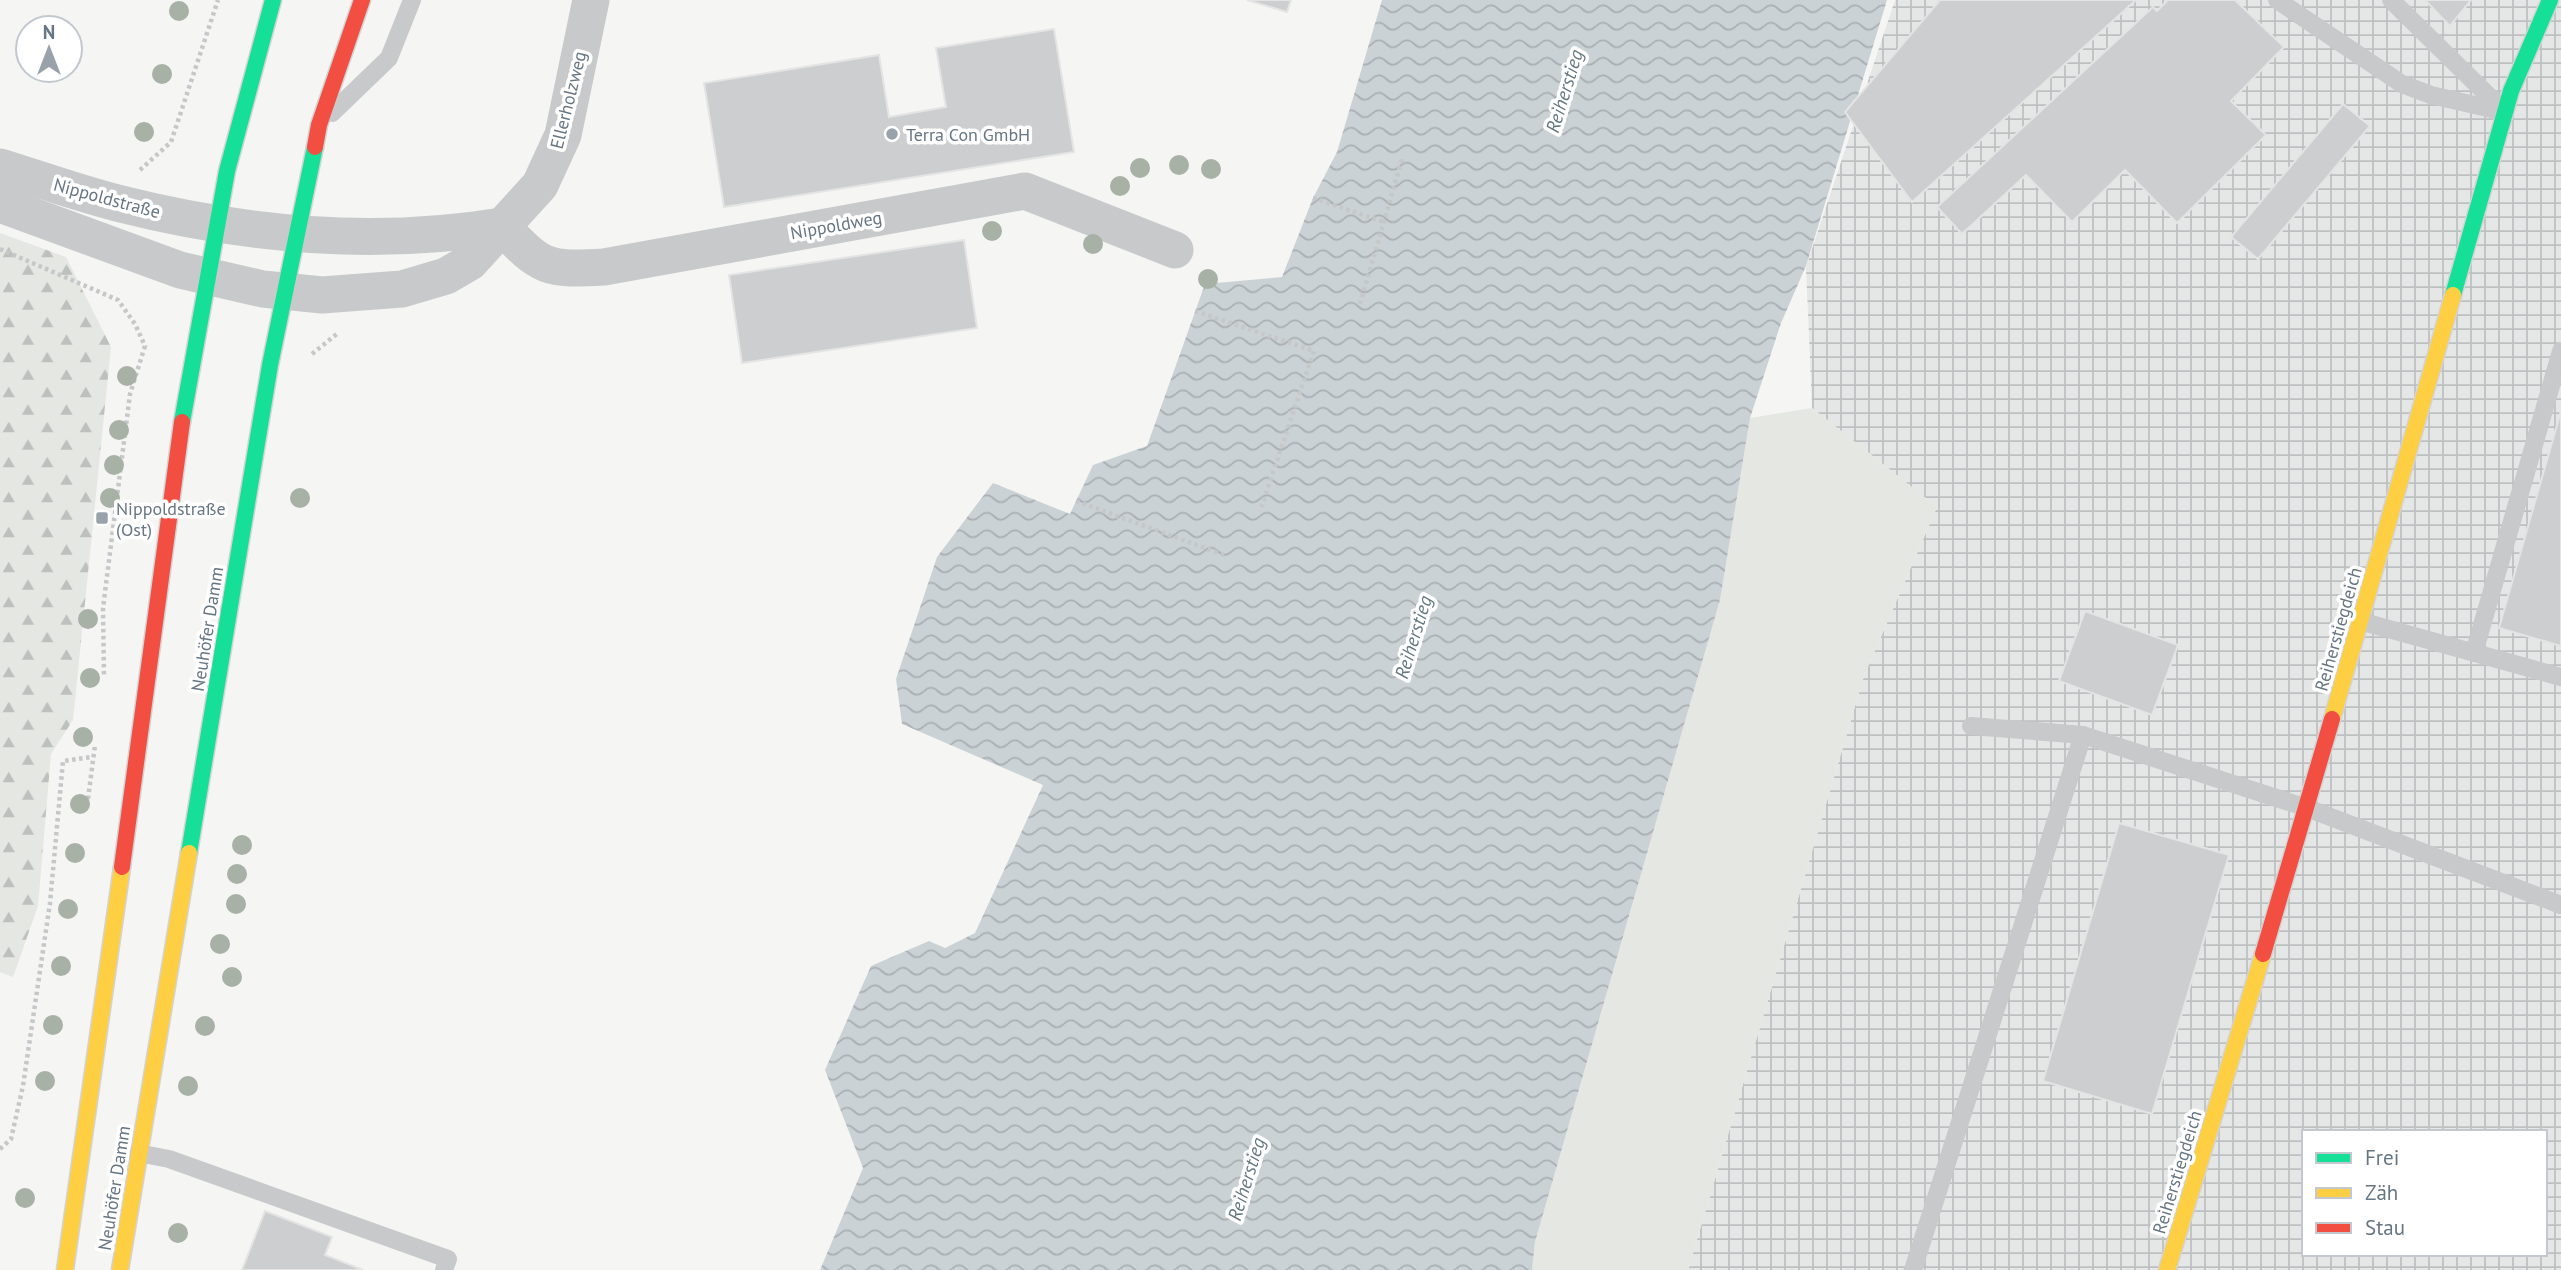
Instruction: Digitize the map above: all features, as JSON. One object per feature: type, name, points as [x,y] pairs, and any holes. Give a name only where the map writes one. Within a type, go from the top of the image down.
[{"type":"main road","name":"Neuhöfer Damm","points":[[65,1270],[114,926],[155,599],[206,277],[244,92],[273,0]]},
{"type":"main road","name":"Neuhöfer Damm","points":[[120,1270],[284,291],[320,125],[362,0]]},
{"type":"main road","name":"Reiherstiegdeich","points":[[2167,1270],[2307,808],[2505,112],[2550,0]]},
{"type":"street","name":"Ellerholzweg","points":[[206,277],[322,295],[402,289],[446,276],[470,262],[502,226],[522,209],[540,185],[562,135],[591,0]]},
{"type":"street","name":"Nippoldstraße","points":[[0,167],[126,205],[216,224],[296,233]]},
{"type":"street","name":"Nippoldweg","points":[[502,226],[540,263],[562,269],[604,267],[1025,191],[1175,250]]},
{"type":"street","points":[[0,204],[112,246],[206,277]]},
{"type":"street","points":[[296,233],[402,238],[502,226]]},
{"type":"lane","points":[[320,125],[389,58],[412,0]]},
{"type":"lane","points":[[2277,0],[2402,84],[2431,95],[2505,112]]},
{"type":"lane","points":[[2391,0],[2505,112]]},
{"type":"lane","points":[[2474,653],[2561,351]]},
{"type":"lane","points":[[2360,621],[2561,677]]},
{"type":"lane","points":[[1971,726],[2083,735],[2307,808],[2561,905]]},
{"type":"lane","points":[[1913,1270],[2083,735]]},
{"type":"lane","points":[[138,1153],[169,1159],[448,1259],[444,1270]]},
{"type":"path","points":[[126,205],[140,168],[171,142],[218,0]]},
{"type":"path","points":[[1360,303],[1403,156]]},
{"type":"path","points":[[1312,198],[1384,222]]},
{"type":"path","points":[[98,289],[112,246]]},
{"type":"path","points":[[0,249],[98,289],[118,300],[135,324],[145,346],[130,394],[103,608],[104,685]]},
{"type":"path","points":[[1195,311],[1314,351],[1260,511]]},
{"type":"path","points":[[1076,501],[1227,556]]},
{"type":"path","points":[[86,812],[96,733]]},
{"type":"path","points":[[0,1149],[11,1139],[23,1086],[50,904],[63,761],[93,757]]},
{"type":"shaded area","points":[[1895,0],[2561,0],[2561,1270],[1688,1270],[1864,676],[1937,507],[1812,408],[1806,267]]},
{"type":"green space","points":[[0,233],[66,257],[111,347],[73,720],[51,754],[38,906],[13,977],[0,972]]},
{"type":"green space","points":[[1812,408],[1937,507],[1864,676],[1688,1270],[1532,1270],[1535,1242],[1720,600],[1750,418]]},
{"type":"water","name":"Reiherstieg","points":[[1382,0],[1887,0],[1806,266],[1781,323],[1750,418],[1720,600],[1535,1242],[1532,1270],[820,1270],[863,1168],[825,1070],[871,966],[929,941],[945,948],[975,933],[1043,785],[902,724],[896,679],[937,557],[993,483],[1070,514],[1093,465],[1147,446],[1205,284],[1282,277],[1313,198],[1337,152]]},
{"type":"building","points":[[1247,0],[1291,0],[1287,12]]},
{"type":"building","points":[[1940,0],[2136,0],[1912,202],[1845,112]]},
{"type":"building","points":[[2168,0],[2235,0],[2284,47],[2231,101],[2266,135],[2177,223],[2125,170],[2072,222],[2026,175],[1962,234],[1937,207],[2153,7],[2157,11]]},
{"type":"building","points":[[2425,0],[2471,0],[2450,26]]},
{"type":"building","name":"Terra Con GmbH","points":[[1054,29],[1074,152],[724,207],[704,83],[879,55],[889,117],[946,107],[936,48]]},
{"type":"building","points":[[2343,104],[2370,126],[2258,259],[2231,237]]},
{"type":"building","points":[[964,240],[977,328],[742,363],[729,275]]},
{"type":"building","points":[[2561,411],[2561,646],[2499,628]]},
{"type":"building","points":[[2085,611],[2178,645],[2152,715],[2059,681]]},
{"type":"building","points":[[2119,823],[2229,855],[2152,1114],[2043,1081]]},
{"type":"building","points":[[265,1211],[332,1237],[325,1255],[363,1270],[242,1270]]},
{"type":"traffic: fast","points":[[182,422],[227,171],[273,0]]},
{"type":"traffic: fast","points":[[2453,295],[2511,91],[2550,0]]},
{"type":"traffic: fast","points":[[189,853],[270,365],[315,147]]},
{"type":"traffic: slow","points":[[2332,719],[2453,295]]},
{"type":"traffic: slow","points":[[120,1270],[189,853]]},
{"type":"traffic: slow","points":[[65,1270],[122,867]]},
{"type":"traffic: slow","points":[[2167,1270],[2263,954]]},
{"type":"traffic: jam","points":[[315,147],[319,125],[362,0]]},
{"type":"traffic: jam","points":[[122,867],[182,422]]},
{"type":"traffic: jam","points":[[2263,954],[2332,719]]},
{"type":"place","name":"Terra Con GmbH","points":[[892,134]]},
{"type":"place","name":"Nippoldstraße (Ost)","points":[[102,518]]}]
